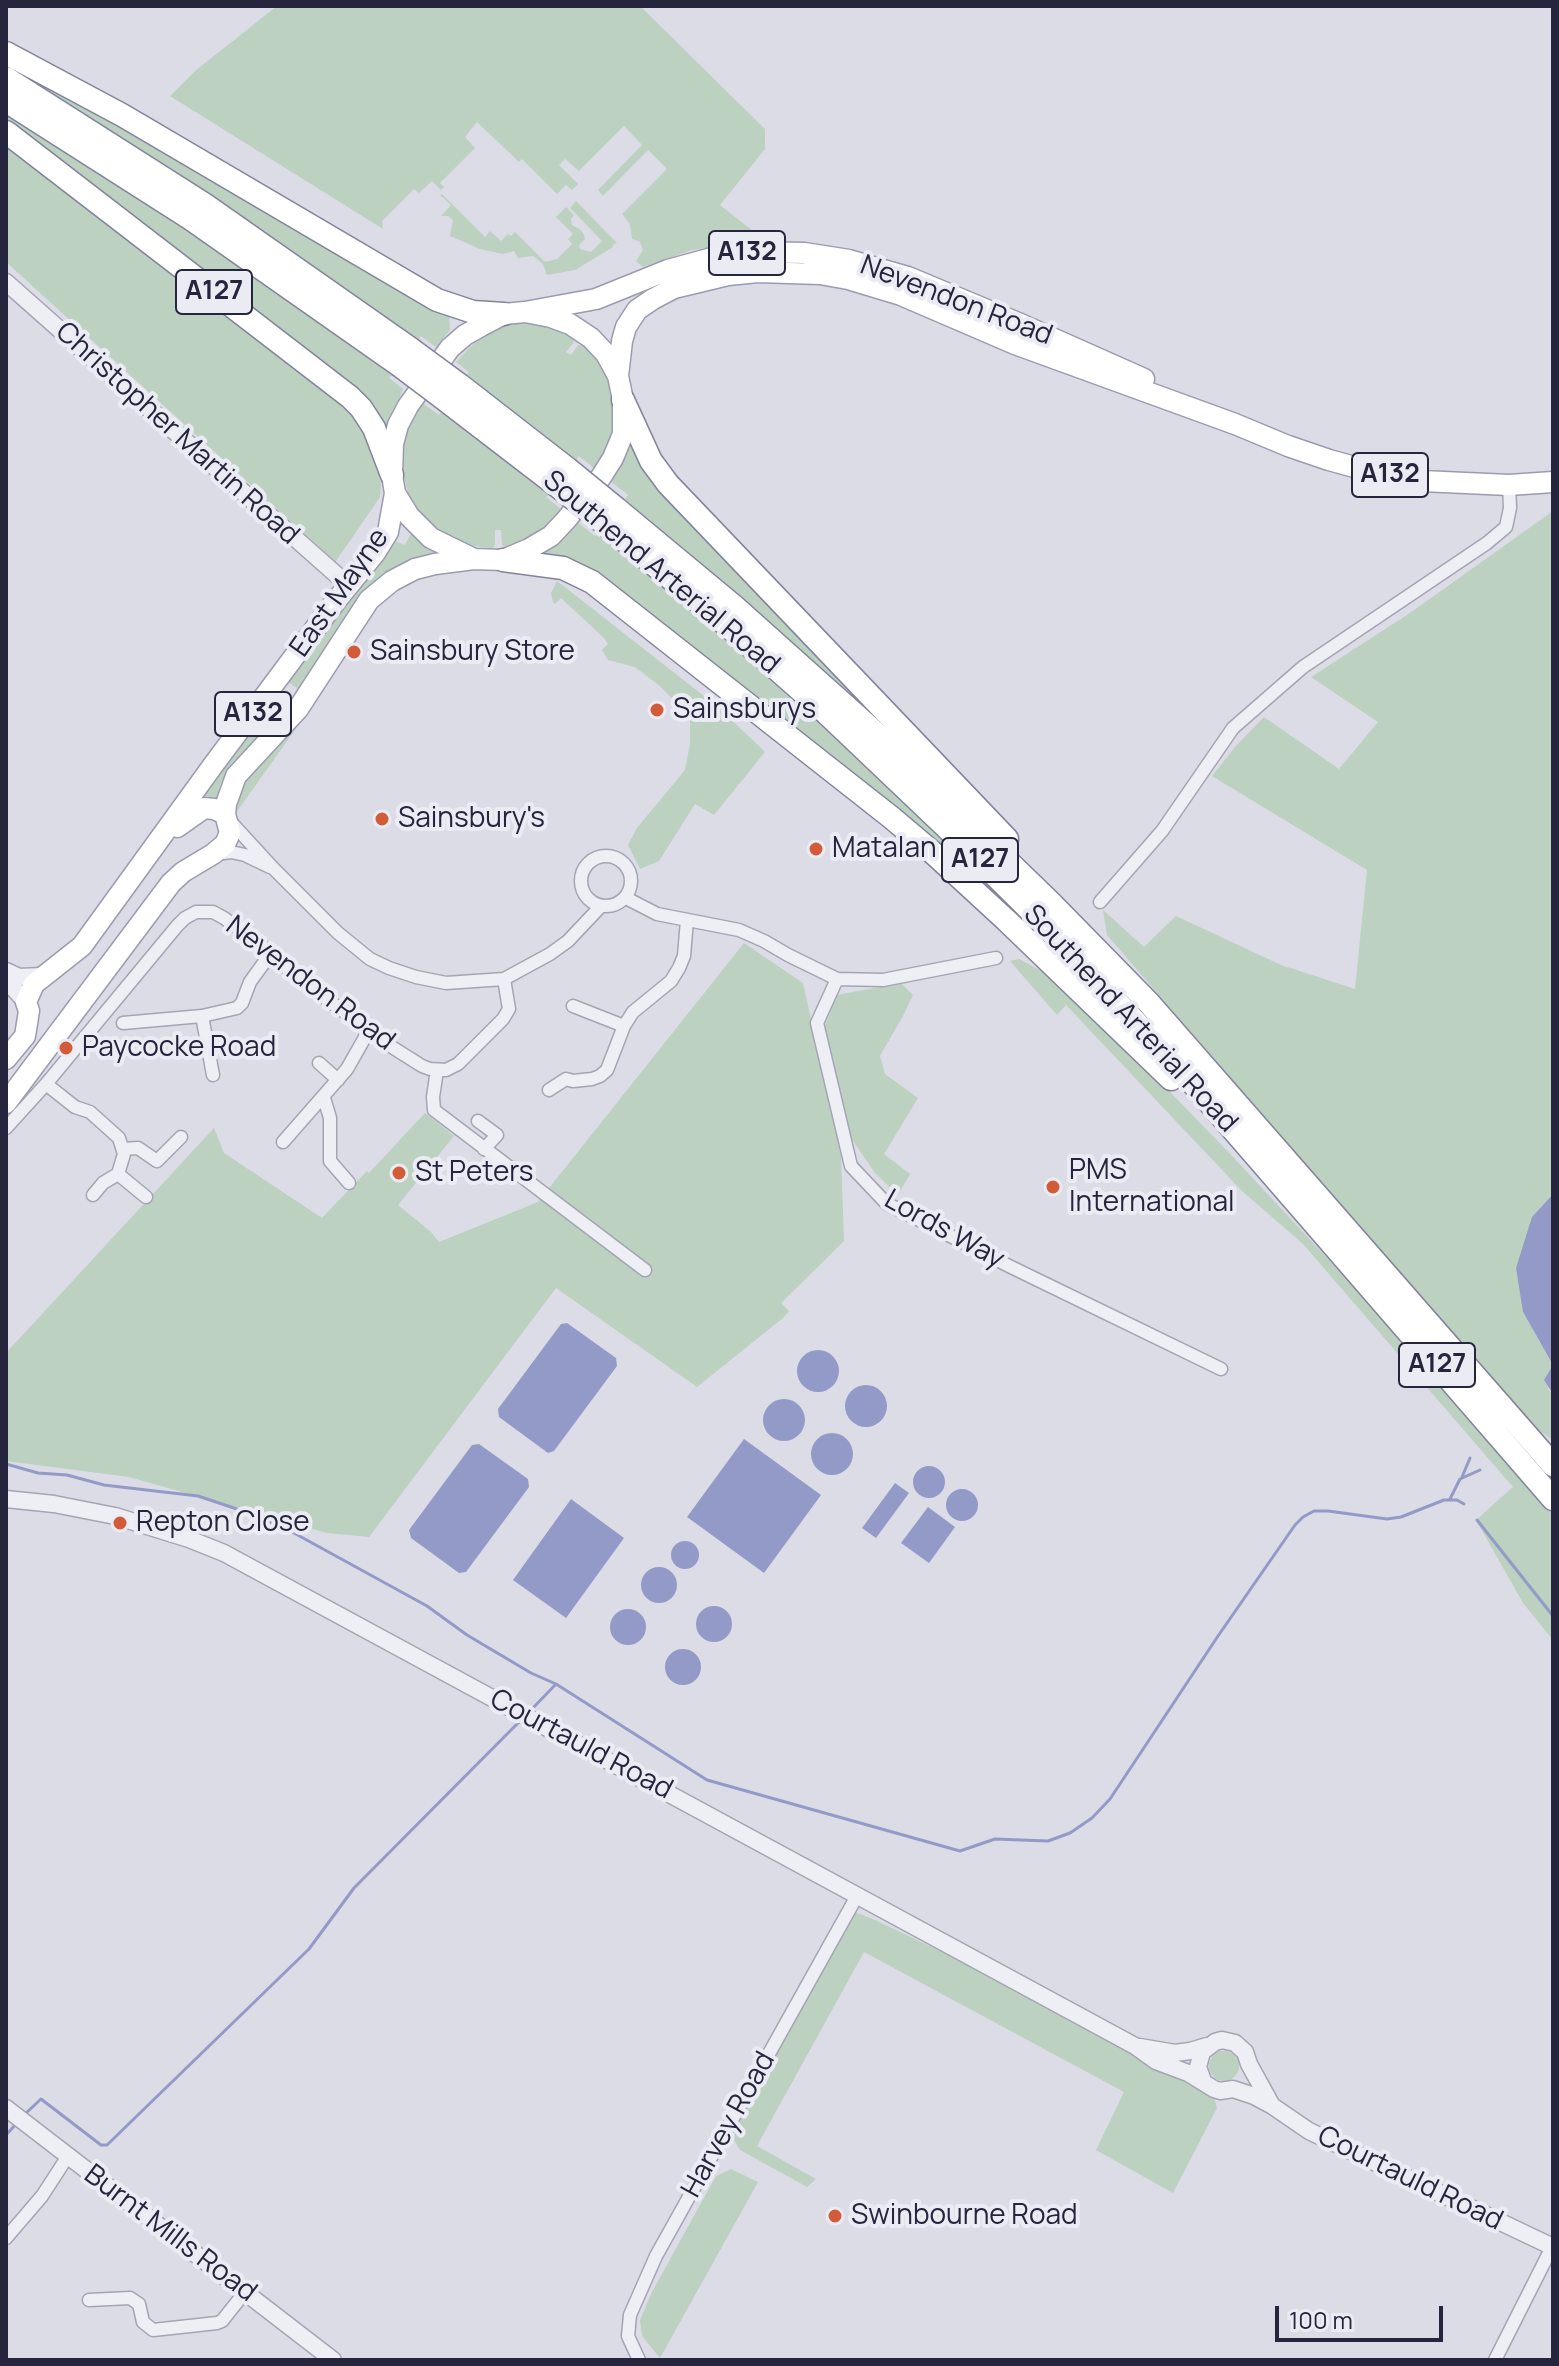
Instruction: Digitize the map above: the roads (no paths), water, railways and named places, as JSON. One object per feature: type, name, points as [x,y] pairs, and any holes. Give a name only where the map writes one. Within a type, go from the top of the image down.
[{"type":"highway","points":[[6,53],[143,127],[437,300],[473,312],[514,313]]},
{"type":"highway","name":"Southend Arterial Road","points":[[6,78],[204,204],[747,617],[1010,861],[1149,1003],[1553,1465]]},
{"type":"highway","name":"Southend Arterial Road","points":[[6,101],[405,357]]},
{"type":"highway","name":"A127","points":[[6,132],[350,397],[374,428],[394,484]]},
{"type":"highway","name":"A127","points":[[623,400],[651,461],[668,484],[1060,894],[1149,1003]]},
{"type":"highway","name":"Southend Arterial Road","points":[[611,516],[967,847],[1135,1019],[1553,1499]]},
{"type":"highway","name":"A127","points":[[503,560],[563,568],[582,576],[892,818],[1038,951],[1181,1089],[1321,1231]]},
{"type":"main road","name":"Nevendon Road","points":[[514,313],[596,299],[668,270],[712,258],[757,252],[819,254],[879,267],[936,288],[1122,369],[1235,424]]},
{"type":"main road","name":"Nevendon Road","points":[[618,376],[626,327],[637,310],[664,293],[728,275],[758,272],[820,274],[901,295],[1040,354],[1288,446],[1373,472],[1422,481],[1509,485],[1553,482]]},
{"type":"main road","name":"A132","points":[[514,313],[560,320],[584,333],[606,354],[618,376],[623,400],[623,434],[601,477],[551,536],[503,560],[474,559],[431,538],[414,522],[394,484],[393,444],[408,406],[458,341],[473,330],[514,313]]},
{"type":"main road","name":"East Mayne","points":[[6,1059],[25,1036],[28,993],[41,976],[82,946],[214,764],[384,540],[391,520],[394,484]]},
{"type":"main road","name":"East Mayne","points":[[213,854],[230,833],[226,816],[229,792],[236,776],[298,709],[379,590],[404,574],[425,566],[474,559]]},
{"type":"main road","name":"East Mayne","points":[[158,843],[198,811],[209,808],[226,816]]},
{"type":"main road","points":[[6,1103],[171,883],[213,854]]},
{"type":"main road","points":[[28,1006],[40,1020],[53,1022],[78,1004]]},
{"type":"street","name":"Christopher Martin Road","points":[[6,282],[348,585]]},
{"type":"street","points":[[1100,902],[1162,831],[1233,728],[1303,667],[1506,527],[1510,508],[1509,485]]},
{"type":"street","points":[[226,816],[338,933],[370,959],[416,977],[446,983],[504,979],[568,941],[601,906]]},
{"type":"street","points":[[213,854],[231,852],[245,855],[273,868]]},
{"type":"street","points":[[608,856],[622,861],[632,880],[626,898],[612,906],[601,906],[590,901],[580,882],[583,869],[598,857],[608,856]]},
{"type":"street","points":[[626,898],[657,914],[739,930],[837,979],[883,980],[996,958]]},
{"type":"street","name":"Nevendon Road","points":[[6,1128],[185,918],[203,911],[224,918],[368,1032],[422,1066],[437,1070]]},
{"type":"street","points":[[549,1090],[566,1079],[573,1081],[600,1076],[607,1070],[624,1026],[633,1012],[671,981],[679,968],[684,956],[687,920]]},
{"type":"street","points":[[123,1023],[202,1016],[237,1008],[250,982],[271,953]]},
{"type":"street","points":[[6,971],[19,977],[41,976]]},
{"type":"street","points":[[504,979],[509,1009],[458,1064],[446,1070],[437,1070],[434,1110],[645,1270]]},
{"type":"street","name":"Lords Way","points":[[837,979],[817,1023],[851,1166],[886,1203],[1221,1369]]},
{"type":"street","points":[[6,980],[28,1006]]},
{"type":"street","points":[[573,1006],[624,1026]]},
{"type":"street","points":[[202,1016],[213,1075]]},
{"type":"street","points":[[283,1142],[338,1080],[368,1032]]},
{"type":"street","points":[[319,1063],[338,1080]]},
{"type":"street","points":[[46,1084],[75,1107],[90,1112],[119,1138],[124,1154],[118,1174],[103,1183],[93,1195]]},
{"type":"street","points":[[319,1103],[330,1118],[330,1161],[349,1183]]},
{"type":"street","points":[[478,1121],[497,1135],[484,1149]]},
{"type":"street","points":[[123,1149],[138,1148],[157,1161],[181,1137]]},
{"type":"street","points":[[118,1174],[146,1197]]},
{"type":"street","name":"Courtauld Road","points":[[6,1499],[54,1504],[115,1516],[224,1553],[1135,2046],[1156,2061],[1188,2073],[1214,2089],[1233,2089],[1271,2105],[1319,2136],[1553,2247]]},
{"type":"street","name":"Harvey Road","points":[[639,2360],[628,2336],[630,2315],[656,2256],[857,1896]]},
{"type":"street","name":"Courtauld Road","points":[[1135,2046],[1175,2053],[1222,2040],[1235,2043],[1245,2052],[1271,2105]]},
{"type":"street","points":[[1203,2081],[1199,2059],[1207,2046]]},
{"type":"street","points":[[1233,2089],[1245,2079],[1249,2064]]},
{"type":"street","name":"Burnt Mills Road","points":[[9,2110],[333,2360]]},
{"type":"street","points":[[6,2238],[42,2196],[68,2156]]},
{"type":"street","points":[[1495,2360],[1553,2247]]},
{"type":"street","points":[[89,2300],[130,2298],[139,2304],[143,2322],[153,2330],[222,2321],[245,2292]]},
{"type":"water","points":[[1553,1194],[1553,1365],[1523,1312],[1516,1268],[1532,1217]]},
{"type":"water","points":[[567,1323],[616,1358],[617,1366],[554,1451],[548,1453],[499,1417],[498,1409],[561,1324]]},
{"type":"water","points":[[818,1350],[833,1356],[839,1371],[833,1386],[818,1392],[803,1386],[797,1371],[803,1356]]},
{"type":"water","points":[[1553,1365],[1553,1394],[1544,1380]]},
{"type":"water","points":[[866,1385],[881,1391],[887,1406],[881,1421],[866,1427],[851,1421],[845,1406],[851,1391]]},
{"type":"water","points":[[784,1399],[799,1405],[805,1420],[799,1435],[784,1441],[769,1435],[763,1420],[769,1405]]},
{"type":"water","points":[[832,1433],[847,1439],[853,1454],[847,1469],[832,1475],[817,1469],[811,1454],[817,1439]]},
{"type":"water","points":[[744,1439],[821,1495],[764,1573],[687,1517]]},
{"type":"water","points":[[479,1444],[528,1479],[529,1487],[466,1572],[459,1573],[411,1538],[409,1530],[472,1445]]},
{"type":"water","points":[[929,1466],[941,1470],[945,1482],[941,1494],[929,1498],[917,1494],[913,1482],[917,1470]]},
{"type":"water","points":[[895,1483],[909,1493],[876,1538],[862,1528]]},
{"type":"water","points":[[962,1489],[974,1493],[978,1505],[974,1517],[962,1521],[950,1517],[946,1505],[950,1493]]},
{"type":"water","points":[[571,1499],[624,1538],[566,1618],[513,1580]]},
{"type":"water","points":[[928,1507],[955,1527],[929,1563],[901,1543]]},
{"type":"water","points":[[685,1541],[695,1545],[699,1555],[695,1565],[685,1569],[675,1565],[671,1555],[675,1545]]},
{"type":"water","points":[[659,1567],[672,1572],[677,1585],[672,1598],[659,1603],[646,1598],[641,1585],[646,1572]]},
{"type":"water","points":[[714,1606],[727,1611],[732,1624],[727,1637],[714,1642],[701,1637],[696,1624],[701,1611]]},
{"type":"water","points":[[628,1609],[641,1614],[646,1627],[641,1640],[628,1645],[615,1640],[610,1627],[615,1614]]},
{"type":"water","points":[[683,1649],[696,1654],[701,1667],[696,1680],[683,1685],[670,1680],[665,1667],[670,1654]]},
{"type":"waterway","points":[[1462,1477],[1470,1458]]},
{"type":"waterway","points":[[6,1464],[104,1485],[198,1496],[283,1527],[427,1606],[467,1635],[531,1673],[556,1684],[531,1710]]},
{"type":"waterway","points":[[1450,1499],[1460,1479],[1480,1470]]},
{"type":"waterway","points":[[556,1684],[707,1780],[960,1851],[995,1839],[1048,1841],[1070,1833],[1092,1818],[1110,1799],[1218,1636],[1303,1517],[1314,1511],[1328,1511],[1387,1519],[1401,1517],[1444,1500],[1457,1500],[1464,1504]]},
{"type":"waterway","points":[[1477,1520],[1553,1616]]},
{"type":"waterway","points":[[25,2114],[41,2099],[101,2145],[107,2145],[309,1949],[354,1888],[520,1721]]},
{"type":"waterway","points":[[6,2135],[17,2123]]},
{"type":"place","name":"Sainsbury Store","points":[[354,652]]},
{"type":"place","name":"Sainsburys","points":[[657,710]]},
{"type":"place","name":"Sainsbury's","points":[[382,819]]},
{"type":"place","name":"Matalan","points":[[816,849]]},
{"type":"place","name":"Paycocke Road","points":[[66,1048]]},
{"type":"place","name":"St Peters","points":[[399,1173]]},
{"type":"place","name":"PMS International","points":[[1053,1187]]},
{"type":"place","name":"Repton Close","points":[[120,1523]]},
{"type":"place","name":"Swinbourne Road","points":[[835,2216]]}]
